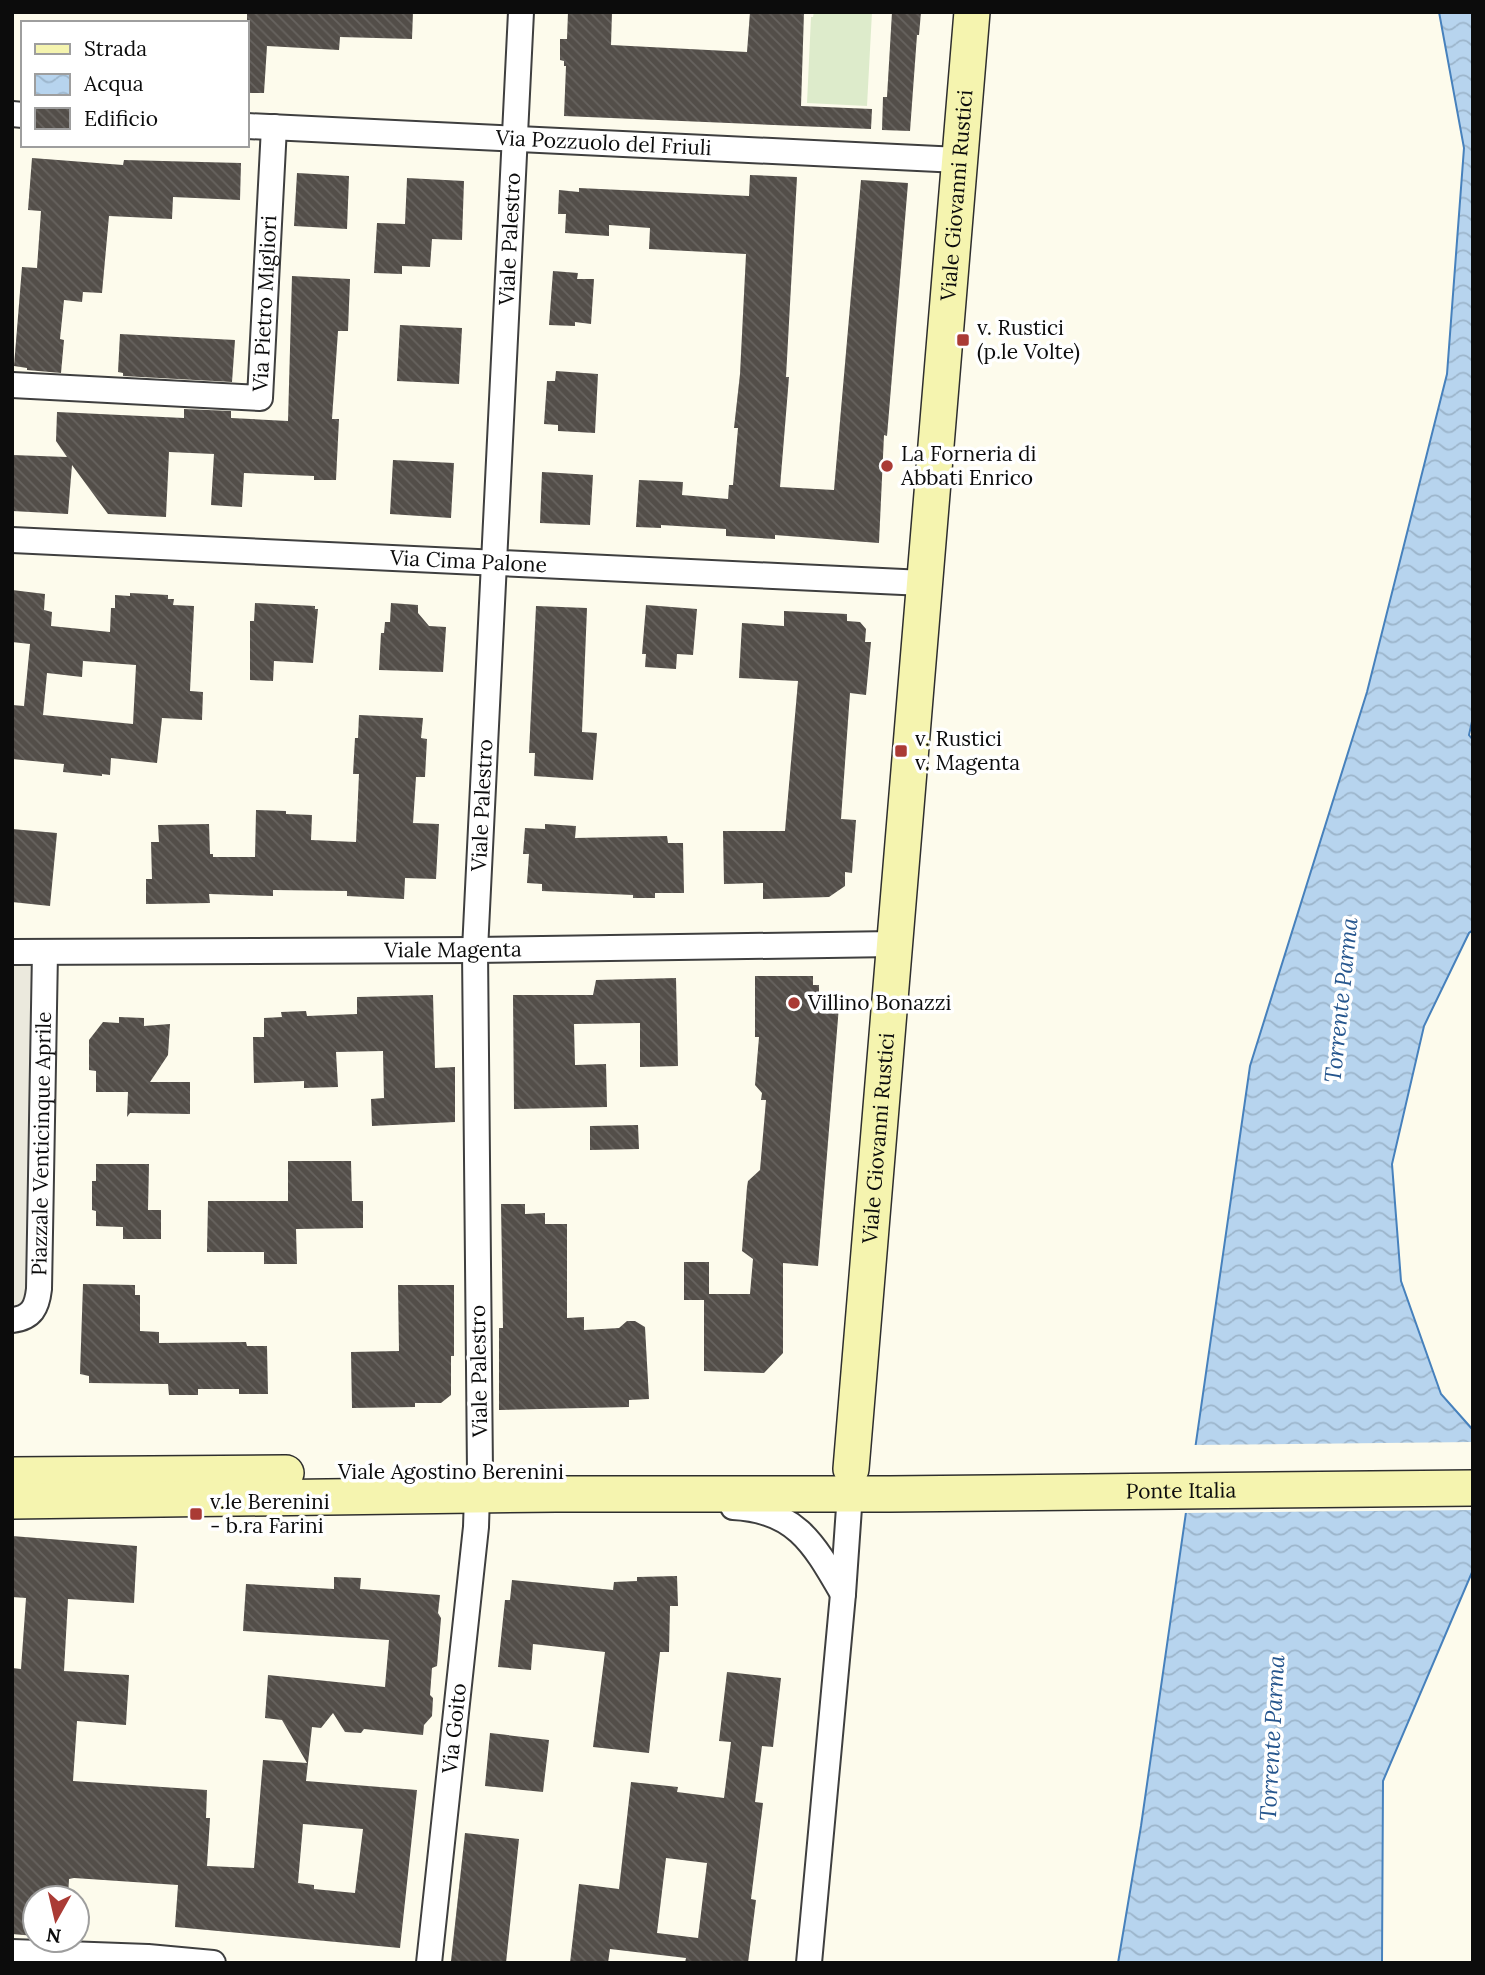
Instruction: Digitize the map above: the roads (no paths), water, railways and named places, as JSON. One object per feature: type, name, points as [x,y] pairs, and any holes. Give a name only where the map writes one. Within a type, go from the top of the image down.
[{"type":"main road","name":"Viale Giovanni Rustici","points":[[850,1481],[972,12]]},
{"type":"main road","name":"Ponte Italia","points":[[891,1482],[1473,1464]]},
{"type":"main road","name":"Viale Agostino Berenini","points":[[12,1475],[479,1483],[891,1482]]},
{"type":"main road","name":"Viale Agostino Berenini","points":[[12,1501],[479,1483],[556,1493],[850,1481]]},
{"type":"main road","name":"Ponte Italia","points":[[891,1482],[1473,1488]]},
{"type":"street","name":"Viale Palestro","points":[[479,1483],[475,950],[521,12]]},
{"type":"street","name":"Via Pozzuolo del Friuli","points":[[248,126],[959,160]]},
{"type":"street","name":"Via Pietro Migliori","points":[[12,386],[260,398],[274,127]]},
{"type":"street","name":"Via Cima Palone","points":[[12,540],[924,583]]},
{"type":"street","name":"Viale Magenta","points":[[12,952],[475,950],[894,944]]},
{"type":"street","name":"Piazzale Venticinque Aprile","points":[[12,1320],[30,1315],[35,1309],[39,1289],[45,952]]},
{"type":"street","points":[[809,1963],[843,1594],[850,1481]]},
{"type":"street","name":"Via Goito","points":[[429,1963],[479,1483]]},
{"type":"street","points":[[556,1493],[654,1508],[743,1507],[776,1515],[793,1525],[814,1546],[843,1594]]},
{"type":"street","points":[[12,1952],[148,1957],[213,1963]]},
{"type":"water","name":"Torrente Parma","points":[[1439,12],[1473,12],[1473,717],[1469,735],[1473,740],[1473,930],[1469,933],[1424,1026],[1392,1164],[1401,1281],[1441,1394],[1473,1430],[1473,1570],[1383,1781],[1382,1963],[1118,1963],[1141,1826],[1250,1066],[1367,692],[1447,374],[1464,148]]},
{"type":"place","name":"v. Rustici (p.le Volte)","points":[[963,340]]},
{"type":"place","name":"La Forneria di Abbati Enrico","points":[[887,466]]},
{"type":"place","name":"v. Rustici v. Magenta","points":[[901,751]]},
{"type":"place","name":"Villino Bonazzi","points":[[794,1003]]},
{"type":"place","name":"v.le Berenini - b.ra Farini","points":[[196,1514]]}]
